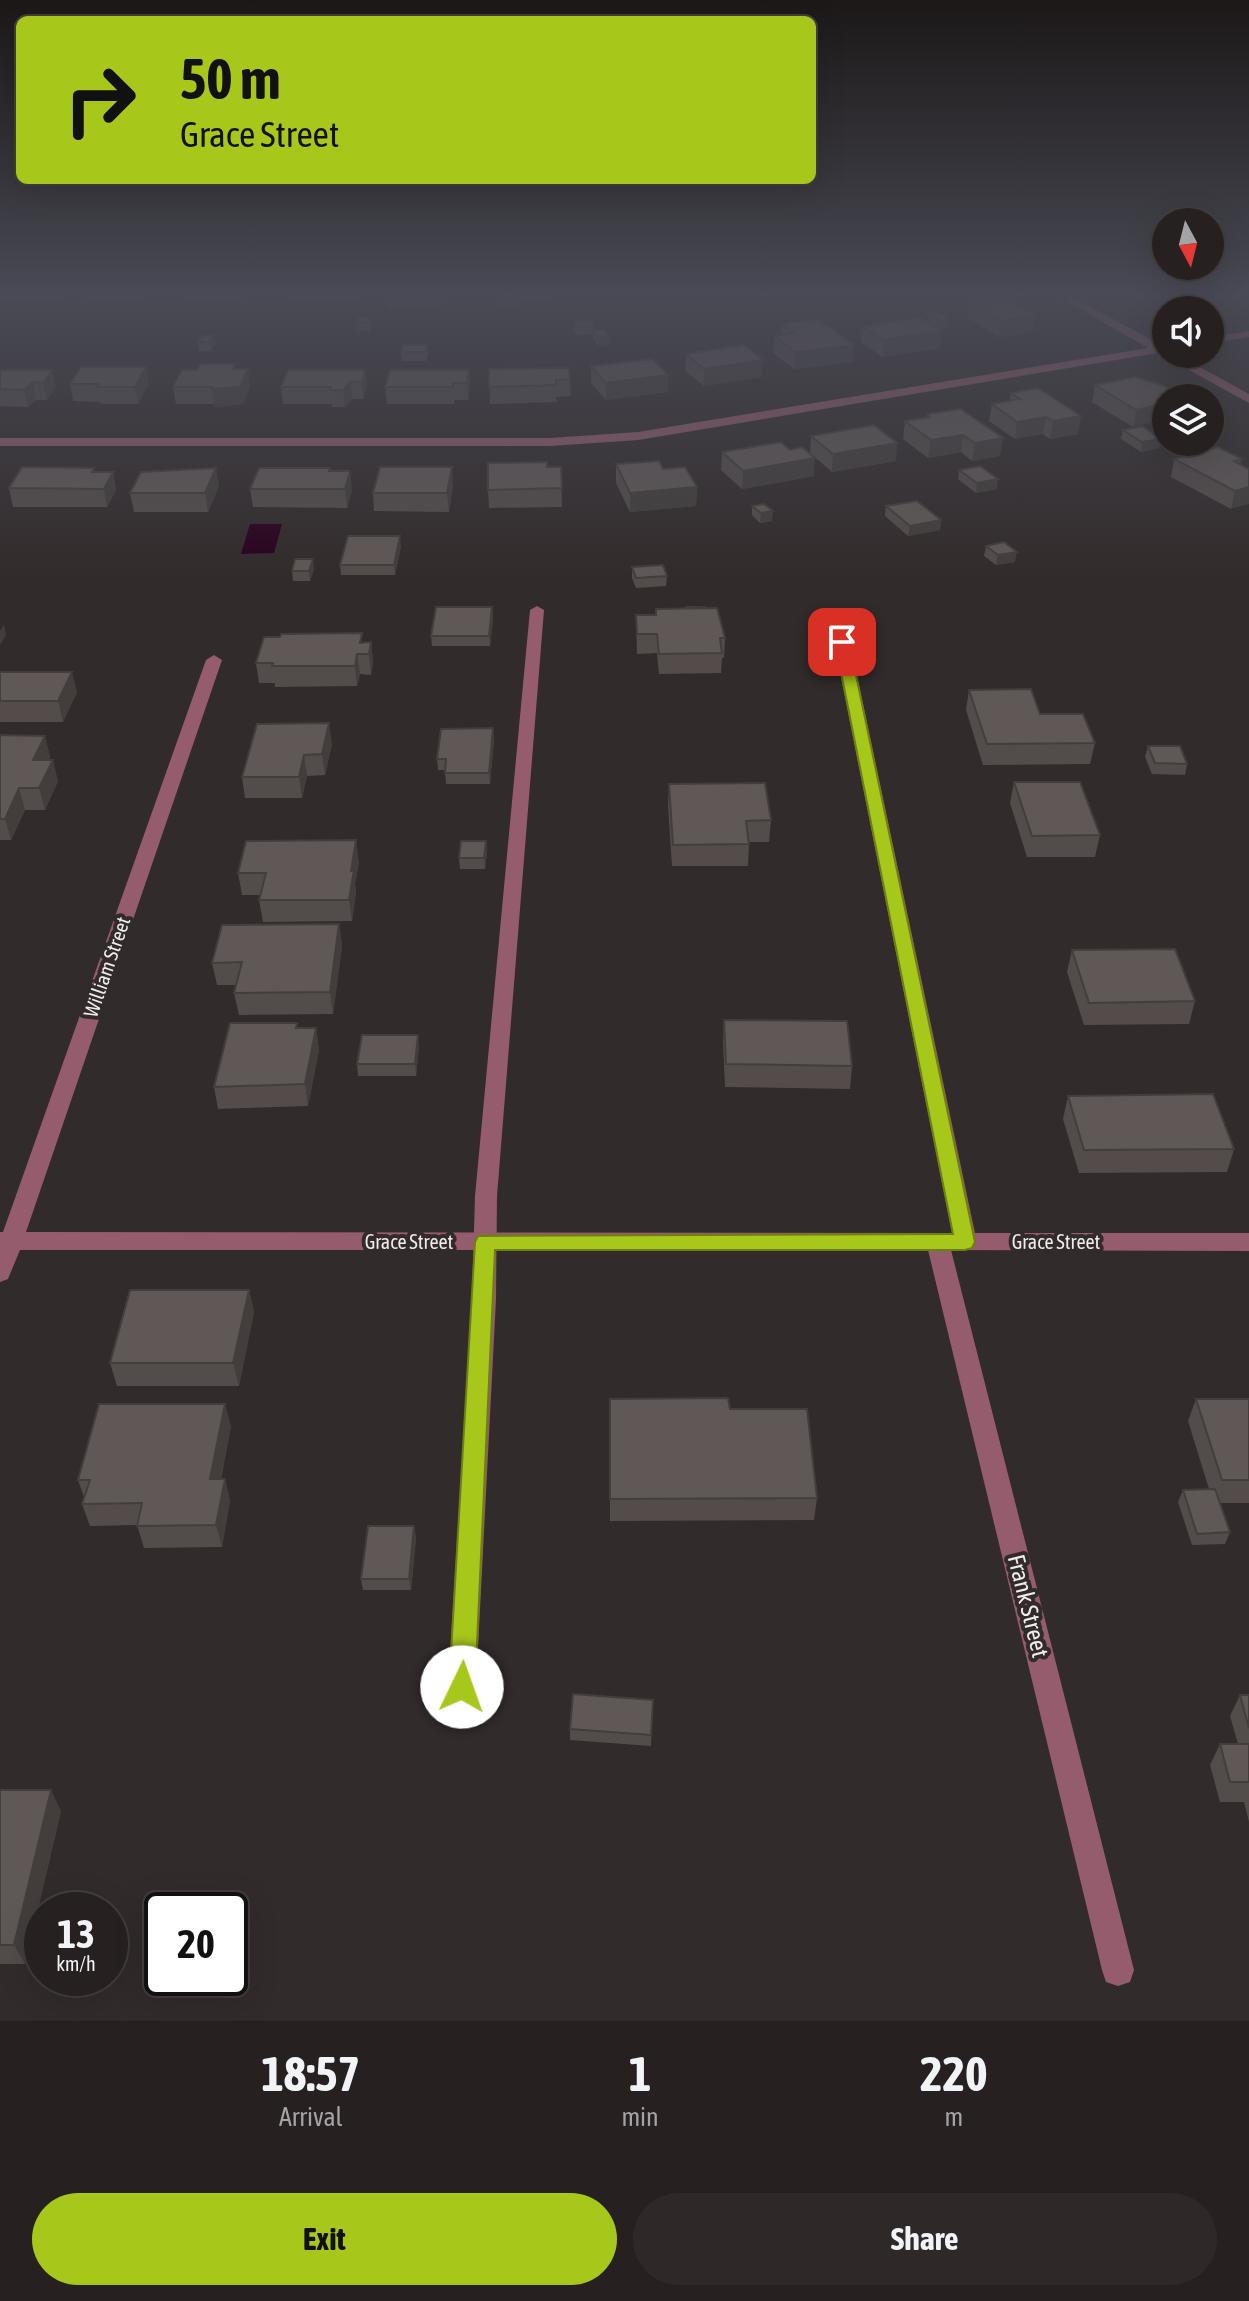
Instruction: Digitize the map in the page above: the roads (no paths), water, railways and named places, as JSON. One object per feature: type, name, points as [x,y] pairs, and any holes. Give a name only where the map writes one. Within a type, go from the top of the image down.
[{"type":"street","points":[[0,442],[550,442],[638,436],[927,389]]},
{"type":"street","points":[[462,1687],[487,1180],[537,610]]},
{"type":"street","name":"Frank Street","points":[[842,642],[951,1242],[1118,1970]]},
{"type":"street","name":"William Street","points":[[0,1273],[6,1241],[214,660]]},
{"type":"street","name":"Grace Street","points":[[6,1241],[1249,1242]]}]
